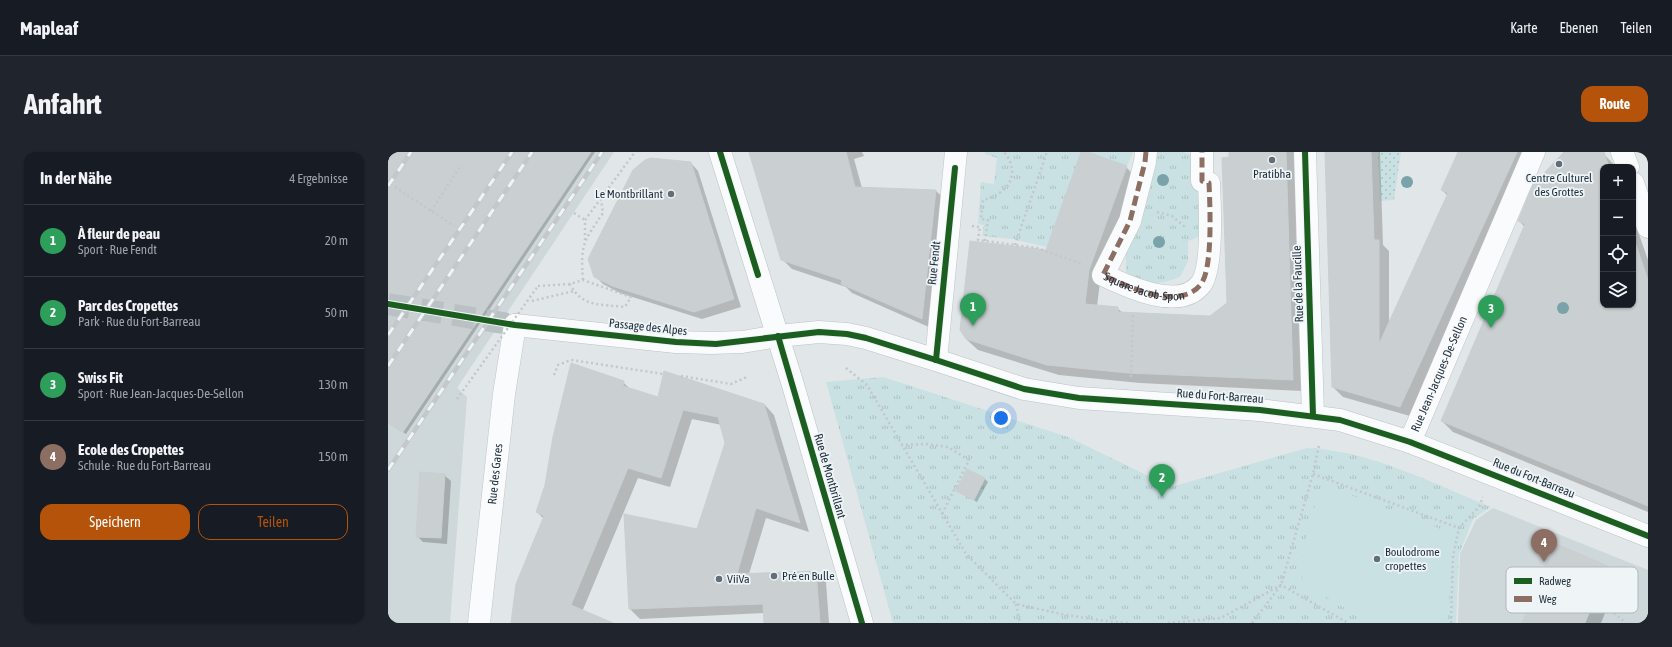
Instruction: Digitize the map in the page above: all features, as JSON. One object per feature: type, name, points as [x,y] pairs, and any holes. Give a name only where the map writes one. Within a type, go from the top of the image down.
[{"type":"street","name":"Rue de Montbrillant","points":[[720,152],[778,336],[862,623]]},
{"type":"street","name":"Square Jacob-Spon","points":[[1146,152],[1145,162],[1130,221],[1103,275],[1137,291],[1158,295],[1180,295],[1192,291],[1201,284],[1205,271],[1210,237],[1209,183],[1202,181],[1202,152]]},
{"type":"street","name":"Rue de la Faucille","points":[[1305,152],[1313,416]]},
{"type":"street","name":"Rue Jean-Jacques-De-Sellon","points":[[1410,442],[1534,152]]},
{"type":"street","points":[[1622,152],[1627,164]]},
{"type":"street","name":"Rue Fendt","points":[[936,360],[956,160]]},
{"type":"street","points":[[1636,191],[1648,227]]},
{"type":"street","name":"Passage des Alpes","points":[[515,325],[690,343],[742,342],[778,336]]},
{"type":"street","name":"Rue des Gares","points":[[479,616],[504,394],[515,325]]},
{"type":"street","name":"Rue du Fort-Barreau","points":[[778,336],[819,332],[847,334],[866,338],[1024,390],[1123,401],[1208,406],[1340,420],[1410,442],[1648,536]]},
{"type":"path","points":[[583,280],[581,256],[585,240],[584,220],[635,152]]},
{"type":"path","points":[[985,241],[988,220],[982,219],[983,200],[994,198],[1003,191],[1010,182],[1012,170],[1008,157],[1004,152]]},
{"type":"path","points":[[1015,245],[1047,152]]},
{"type":"path","points":[[431,211],[461,165]]},
{"type":"path","points":[[395,187],[454,226]]},
{"type":"path","points":[[585,240],[604,213],[601,199]]},
{"type":"path","points":[[1130,221],[1143,214],[1158,212],[1172,216],[1184,226],[1188,233]]},
{"type":"path","points":[[574,213],[584,220]]},
{"type":"path","points":[[980,227],[978,240],[1037,248],[1090,267],[1103,275]]},
{"type":"path","points":[[457,399],[538,286],[570,284],[583,280],[631,296],[625,307],[587,303],[574,291],[570,284]]},
{"type":"path","points":[[529,302],[574,291]]},
{"type":"path","points":[[1130,377],[1133,311]]},
{"type":"path","points":[[554,375],[558,365],[571,360],[663,374]]},
{"type":"path","points":[[846,368],[867,385],[966,554],[1016,604],[1066,615],[1129,623]]},
{"type":"path","points":[[681,376],[731,384],[747,377]]},
{"type":"path","points":[[901,445],[926,444],[948,447],[969,460],[942,514]]},
{"type":"path","points":[[1252,623],[1281,585],[1313,474],[1319,445]]},
{"type":"path","points":[[1313,474],[1460,528]]},
{"type":"path","points":[[1451,623],[1453,556],[1460,528],[1479,507],[1483,497]]},
{"type":"path","points":[[1168,623],[1220,618],[1281,585]]},
{"type":"path","points":[[1281,585],[1348,623]]},
{"type":"path","points":[[1016,604],[1020,623]]},
{"type":"path","points":[[1614,613],[1626,623]]},
{"type":"shaded area","points":[[388,152],[614,152],[457,388],[467,397],[450,623],[388,623]]},
{"type":"shaded area","points":[[1493,508],[1648,570],[1648,623],[1458,623],[1460,554],[1476,520]]},
{"type":"green space","points":[[985,152],[1081,152],[1047,247],[1012,239],[982,236],[984,225],[978,224],[981,182],[994,184],[997,158],[985,154]]},
{"type":"green space","points":[[1088,152],[1133,152],[1127,166]]},
{"type":"green space","points":[[1152,152],[1183,152],[1197,156],[1199,237],[1188,241],[1188,261],[1180,277],[1159,283],[1140,280],[1126,272],[1125,213]]},
{"type":"green space","points":[[1378,152],[1401,152],[1394,200],[1380,201]]},
{"type":"green space","points":[[883,377],[1068,437],[1171,487],[1307,448],[1330,450],[1377,461],[1491,507],[1473,519],[1459,554],[1456,623],[893,623],[826,382]]},
{"type":"green space","name":"Boulodrome cropettes","points":[[1329,493],[1353,496],[1454,534],[1447,623],[1370,623],[1306,585],[1301,571],[1301,565],[1308,528],[1316,504]]},
{"type":"building","points":[[388,152],[591,152],[403,432],[388,423]]},
{"type":"building","points":[[749,152],[846,152],[855,187],[936,190],[922,319],[841,284],[842,280],[781,260]]},
{"type":"building","points":[[1081,152],[1088,152],[1127,166],[1089,270],[1085,304],[1118,307],[1118,312],[1210,316],[1227,303],[1222,158],[1229,157],[1229,152],[1286,152],[1293,380],[1128,373],[1047,365],[966,339],[960,330],[970,241],[1046,250]]},
{"type":"building","points":[[1325,152],[1371,152],[1374,240],[1379,240],[1379,344],[1448,193],[1441,190],[1458,152],[1517,152],[1400,407],[1332,387]]},
{"type":"building","points":[[1564,152],[1604,152],[1608,164],[1600,164],[1600,308],[1636,308],[1636,245],[1648,280],[1648,506],[1441,421],[1525,224],[1518,221],[1533,185]]},
{"type":"building","points":[[651,158],[691,162],[734,299],[694,312],[612,286],[594,277],[588,259],[633,170],[645,160]]},
{"type":"building","points":[[571,363],[624,381],[623,386],[658,397],[664,371],[764,404],[800,523],[756,508],[737,574],[816,571],[820,623],[764,623],[763,604],[629,609],[624,514],[697,529],[725,443],[718,417],[683,410],[661,478],[628,468],[571,605],[613,623],[511,623],[516,584],[544,516],[536,512],[545,485],[553,437]]},
{"type":"building","points":[[967,469],[985,478],[974,500],[956,491]]},
{"type":"building","points":[[420,472],[445,474],[441,538],[416,537]]},
{"type":"building","points":[[1554,543],[1608,566],[1608,567],[1544,567]]},
{"type":"building","points":[[1526,613],[1589,613],[1585,623],[1522,623]]},
{"type":"tunnel","points":[[388,304],[515,325]]},
{"type":"railway","points":[[388,157],[391,152]]},
{"type":"railway","points":[[388,186],[411,152]]},
{"type":"railway","points":[[388,335],[512,152]]},
{"type":"railway","points":[[388,366],[532,152]]},
{"type":"railway","points":[[388,470],[602,152]]},
{"type":"marked path","points":[[1146,152],[1145,162],[1130,221],[1103,275],[1139,290],[1167,296],[1180,296],[1192,292],[1201,284],[1205,276],[1209,251],[1210,206],[1209,183],[1202,181],[1202,152]]},
{"type":"cycle path","points":[[720,152],[758,275]]},
{"type":"cycle path","points":[[1305,152],[1313,416]]},
{"type":"cycle path","points":[[936,360],[955,168]]},
{"type":"cycle path","points":[[388,304],[515,325],[676,342],[716,344],[819,332],[847,334],[866,338],[1024,389],[1079,398],[1260,410],[1340,420],[1410,442],[1648,536]]},
{"type":"cycle path","points":[[778,336],[862,623]]},
{"type":"place","name":"Pratibha","points":[[1272,160]]},
{"type":"place","name":"Centre Culturel des Grottes","points":[[1559,164]]},
{"type":"place","name":"Le Montbrillant","points":[[671,194]]},
{"type":"place","name":"À fleur de peau","points":[[973,326]]},
{"type":"place","name":"Swiss Fit","points":[[1491,328]]},
{"type":"place","name":"Parc des Cropettes","points":[[1162,497]]},
{"type":"place","name":"Boulodrome cropettes","points":[[1377,559]]},
{"type":"place","name":"Ecole des Cropettes","points":[[1544,562]]},
{"type":"place","name":"Pré en Bulle","points":[[774,576]]},
{"type":"place","name":"ViiVa","points":[[719,579]]}]
